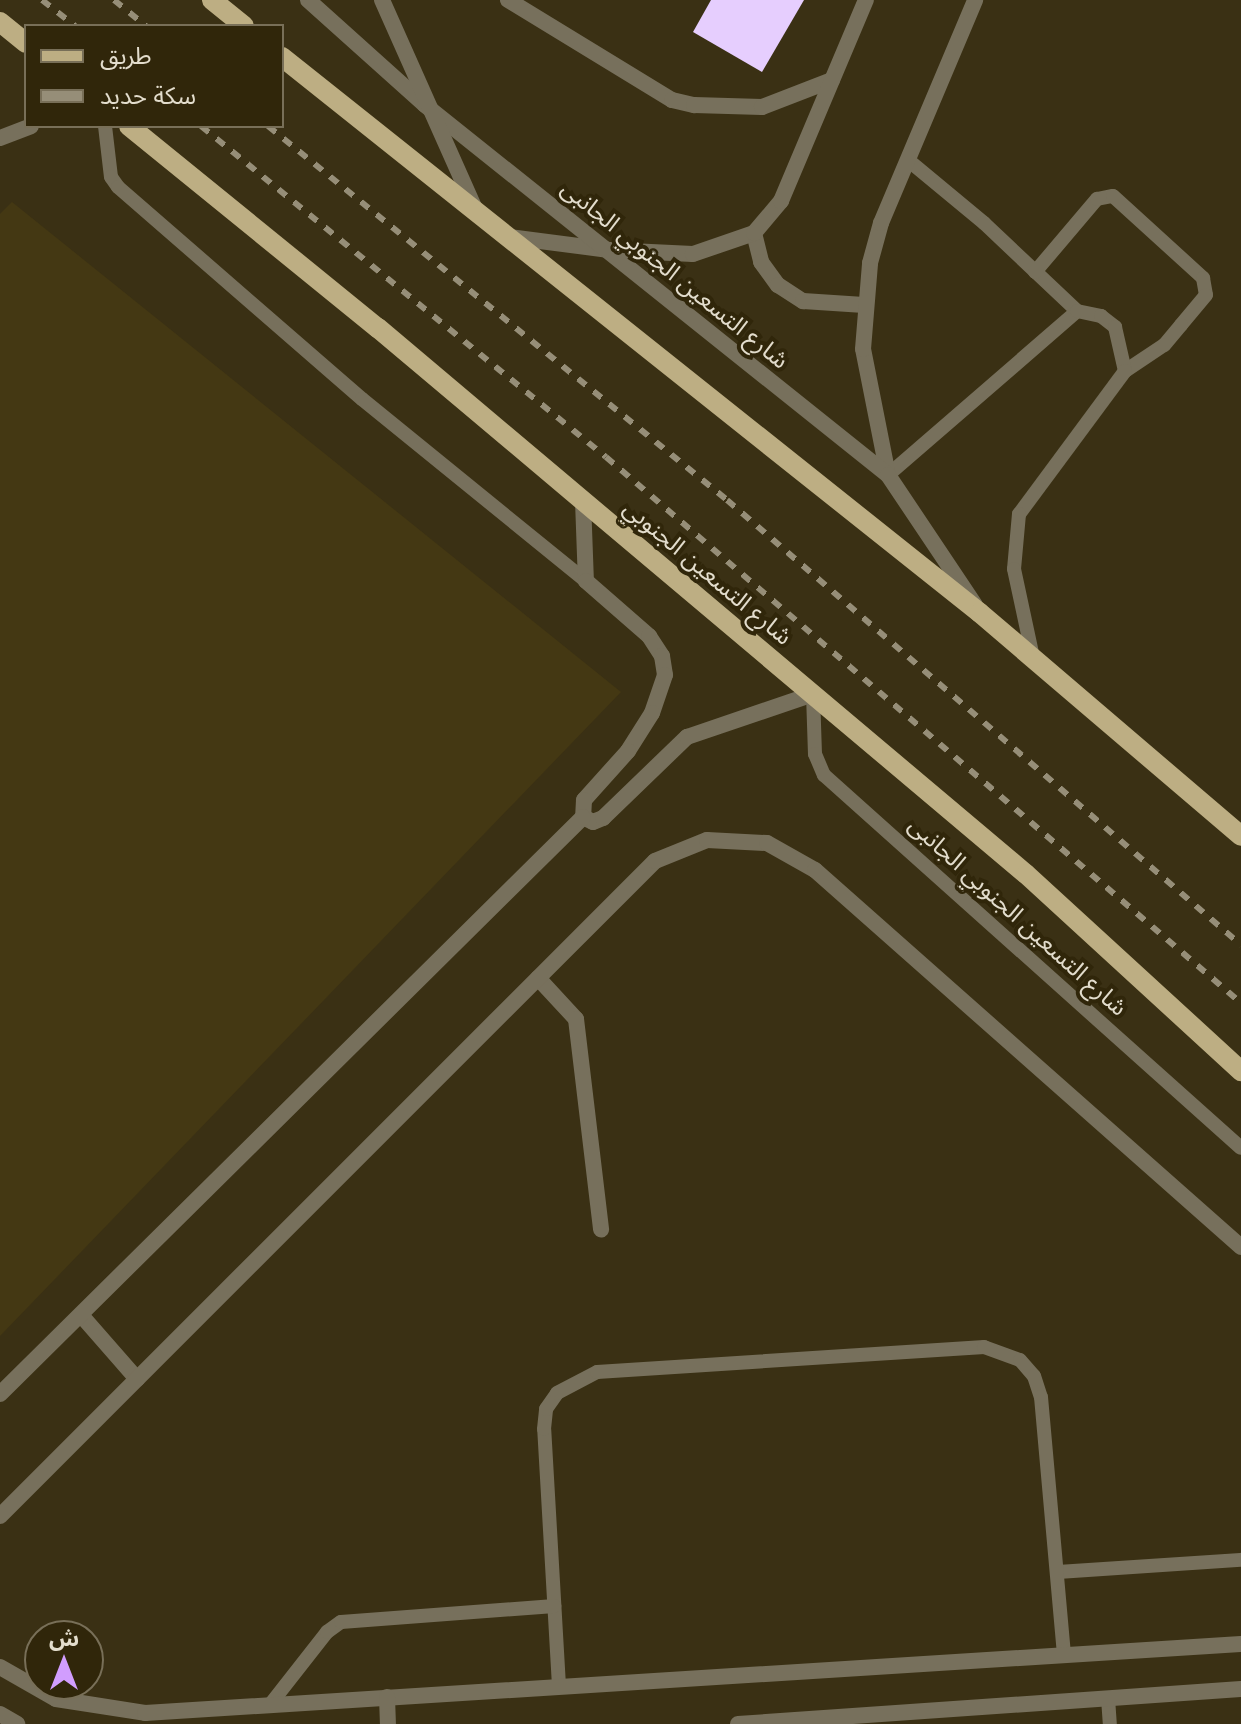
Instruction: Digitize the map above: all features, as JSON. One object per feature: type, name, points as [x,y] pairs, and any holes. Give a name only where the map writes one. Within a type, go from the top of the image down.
[{"type":"main road","points":[[212,0],[242,24]]},
{"type":"main road","points":[[0,22],[24,41]]},
{"type":"main road","points":[[284,59],[980,613],[1241,836]]},
{"type":"main road","name":"شارع التسعين الجنوبي","points":[[131,128],[583,501],[1026,874],[1241,1071]]},
{"type":"street","name":"شارع التسعين الجنوبي الجانبى","points":[[308,0],[425,105],[888,475],[980,613]]},
{"type":"street","points":[[382,0],[425,105],[479,217]]},
{"type":"street","points":[[508,0],[672,100],[694,105],[762,107],[832,80]]},
{"type":"street","points":[[503,236],[609,250],[693,254],[754,233],[781,201],[866,0]]},
{"type":"street","points":[[888,475],[867,387],[864,305],[881,223],[975,0]]},
{"type":"street","points":[[0,138],[26,128]]},
{"type":"street","points":[[754,233],[761,262],[778,285],[803,301],[864,305]]},
{"type":"street","points":[[0,1394],[583,817],[584,800],[628,751],[652,713],[665,675],[662,656],[649,636],[586,581],[583,501]]},
{"type":"street","points":[[583,817],[593,822],[603,818],[687,737],[813,694]]},
{"type":"street","points":[[0,1516],[655,861],[707,840],[767,843],[815,870],[1241,1247]]},
{"type":"street","points":[[538,978],[576,1019],[601,1230]]},
{"type":"street","points":[[81,1315],[137,1379]]},
{"type":"street","points":[[0,1667],[56,1699],[106,1711],[269,1706],[1241,1644]]},
{"type":"street","points":[[738,1724],[838,1721],[1241,1689]]},
{"type":"street","points":[[387,1697],[388,1724]]},
{"type":"street","points":[[0,1714],[17,1724]]},
{"type":"lane","points":[[105,128],[111,177],[118,187],[362,399],[586,581]]},
{"type":"lane","points":[[908,160],[1077,311],[1101,316],[1115,327],[1125,371]]},
{"type":"lane","points":[[1033,658],[1014,569],[1019,514],[1125,371],[1164,345],[1206,295],[1203,278],[1113,196],[1097,199],[1035,272]]},
{"type":"lane","points":[[888,475],[1077,311]]},
{"type":"lane","name":"شارع التسعين الجنوبي الجانبى","points":[[813,694],[815,754],[824,775],[1241,1148]]},
{"type":"lane","points":[[559,1686],[546,1409],[567,1385],[597,1372],[984,1347],[1005,1351],[1034,1376],[1041,1397],[1064,1656]]},
{"type":"lane","points":[[1058,1572],[1241,1560]]},
{"type":"lane","points":[[269,1706],[327,1632],[341,1622],[554,1606]]},
{"type":"lane","points":[[1108,1698],[1110,1724]]},
{"type":"shaded area","points":[[12,202],[621,692],[0,1336],[0,214]]},
{"type":"building","points":[[711,0],[804,0],[762,72],[693,32]]},
{"type":"railway","points":[[42,0],[72,24]]},
{"type":"railway","points":[[114,0],[144,24]]},
{"type":"railway","points":[[203,128],[606,457],[1241,1003]]},
{"type":"railway","points":[[270,128],[727,500],[1241,945]]}]
